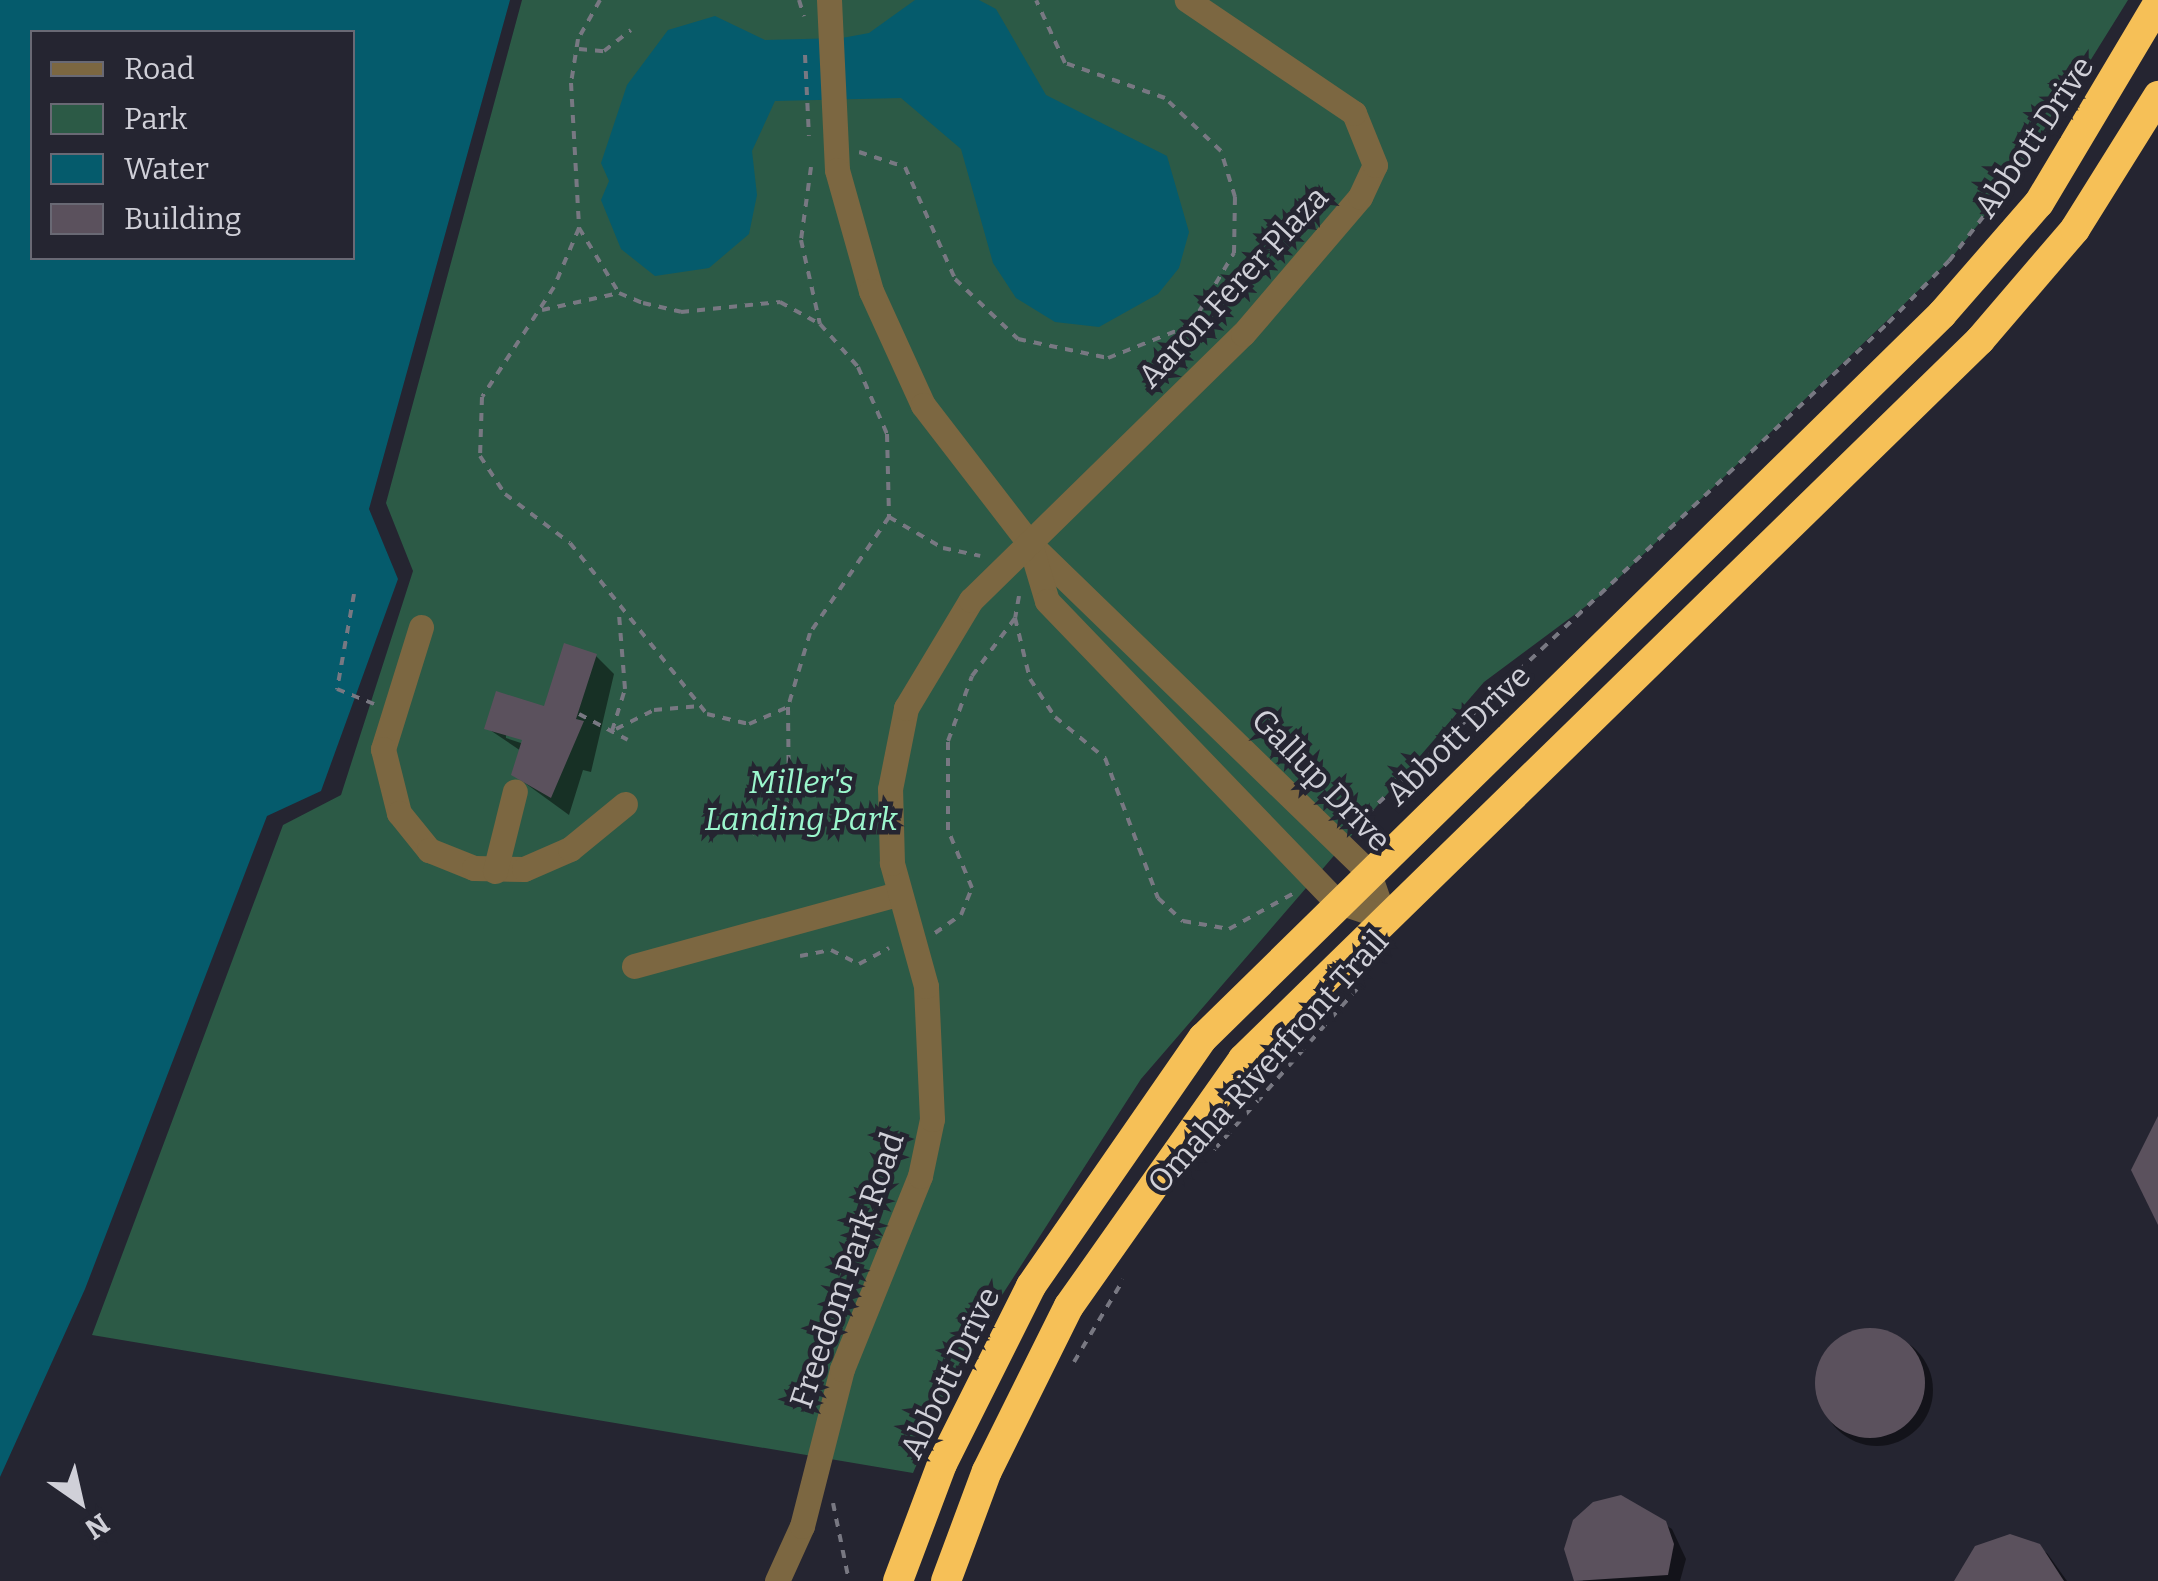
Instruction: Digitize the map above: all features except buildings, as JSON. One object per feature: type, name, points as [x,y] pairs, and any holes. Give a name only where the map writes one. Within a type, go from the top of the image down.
[{"type":"highway","name":"Abbott Drive","points":[[898,1581],[942,1464],[1031,1286],[1094,1186],[1202,1038],[1336,902],[1942,314],[2039,203],[2158,3]]},
{"type":"highway","points":[[946,1581],[986,1471],[1069,1306],[1176,1144],[1243,1059],[1384,917],[1980,340],[2075,229],[2158,96]]},
{"type":"street","name":"Aaron Ferer Plaza","points":[[1030,544],[1243,334],[1372,178],[1374,151],[1354,114],[1188,0]]},
{"type":"street","name":"Gallup Drive","points":[[820,17],[817,112],[834,154],[894,348],[956,455],[1030,544],[1368,871],[1384,917]]},
{"type":"street","name":"Gallup Drive","points":[[1030,544],[1048,602],[1336,902],[1384,917]]},
{"type":"street","name":"Freedom Park Road","points":[[778,1581],[810,1493],[842,1368],[904,1224],[932,1119],[933,1030],[898,894],[890,789],[906,708],[947,628],[1030,544]]},
{"type":"street","points":[[421,627],[393,711],[384,773],[399,813],[429,850],[496,871],[546,862],[625,804]]},
{"type":"street","points":[[496,871],[516,791]]},
{"type":"street","points":[[634,966],[898,894]]},
{"type":"path","points":[[600,0],[576,48],[570,112],[581,167],[578,228],[536,314],[482,397],[480,456],[505,494],[570,543],[618,614],[718,722],[749,724],[788,707]]},
{"type":"path","points":[[799,0],[820,17]]},
{"type":"path","points":[[820,324],[803,254],[804,195],[813,160],[834,154],[874,153],[904,167],[955,279],[1018,339],[1108,358],[1191,325],[1234,252],[1235,197],[1221,151],[1165,98],[1065,62],[1036,0]]},
{"type":"path","points":[[576,48],[604,50],[631,30]]},
{"type":"path","points":[[805,42],[817,112]]},
{"type":"path","points":[[1394,782],[1900,310],[2046,135]]},
{"type":"path","points":[[578,228],[618,292]]},
{"type":"path","points":[[536,314],[571,297],[618,292],[681,312],[780,302],[820,324],[842,342],[880,417],[893,468],[888,518],[828,596],[788,707],[789,804],[752,834]]},
{"type":"path","points":[[800,956],[832,950],[859,964],[912,938],[946,928],[970,904],[945,808],[948,741],[972,676],[1015,618],[1030,544],[982,556],[943,548],[888,518]]},
{"type":"path","points":[[354,594],[337,688],[393,711]]},
{"type":"path","points":[[612,732],[625,689],[618,614]]},
{"type":"path","points":[[1015,618],[1041,699],[1115,777],[1158,898],[1206,928],[1288,904]]},
{"type":"path","points":[[612,732],[632,717],[700,706]]},
{"type":"path","points":[[579,714],[628,740]]},
{"type":"path","points":[[1364,815],[1394,846]]},
{"type":"path","name":"Omaha Riverfront Trail","points":[[1211,1154],[1366,980]]},
{"type":"path","points":[[1067,1374],[1134,1262]]},
{"type":"path","points":[[810,1493],[835,1505],[836,1550],[849,1581]]},
{"type":"green space","name":"Miller's Landing Park","points":[[522,0],[2128,0],[2024,167],[1949,261],[1601,595],[1484,682],[1141,1079],[966,1351],[913,1473],[92,1335],[283,825],[341,795],[413,571],[386,503]]},
{"type":"water","points":[[0,0],[510,0],[369,509],[398,579],[321,791],[267,816],[85,1289],[0,1477]]},
{"type":"water","points":[[915,0],[979,0],[996,9],[1046,95],[1167,156],[1189,232],[1179,268],[1158,294],[1099,327],[1055,322],[1016,298],[993,263],[961,149],[901,98],[775,101],[752,151],[757,195],[749,234],[709,268],[655,276],[621,249],[601,200],[609,181],[601,163],[627,85],[668,30],[715,16],[765,40],[842,38],[869,33]]}]
